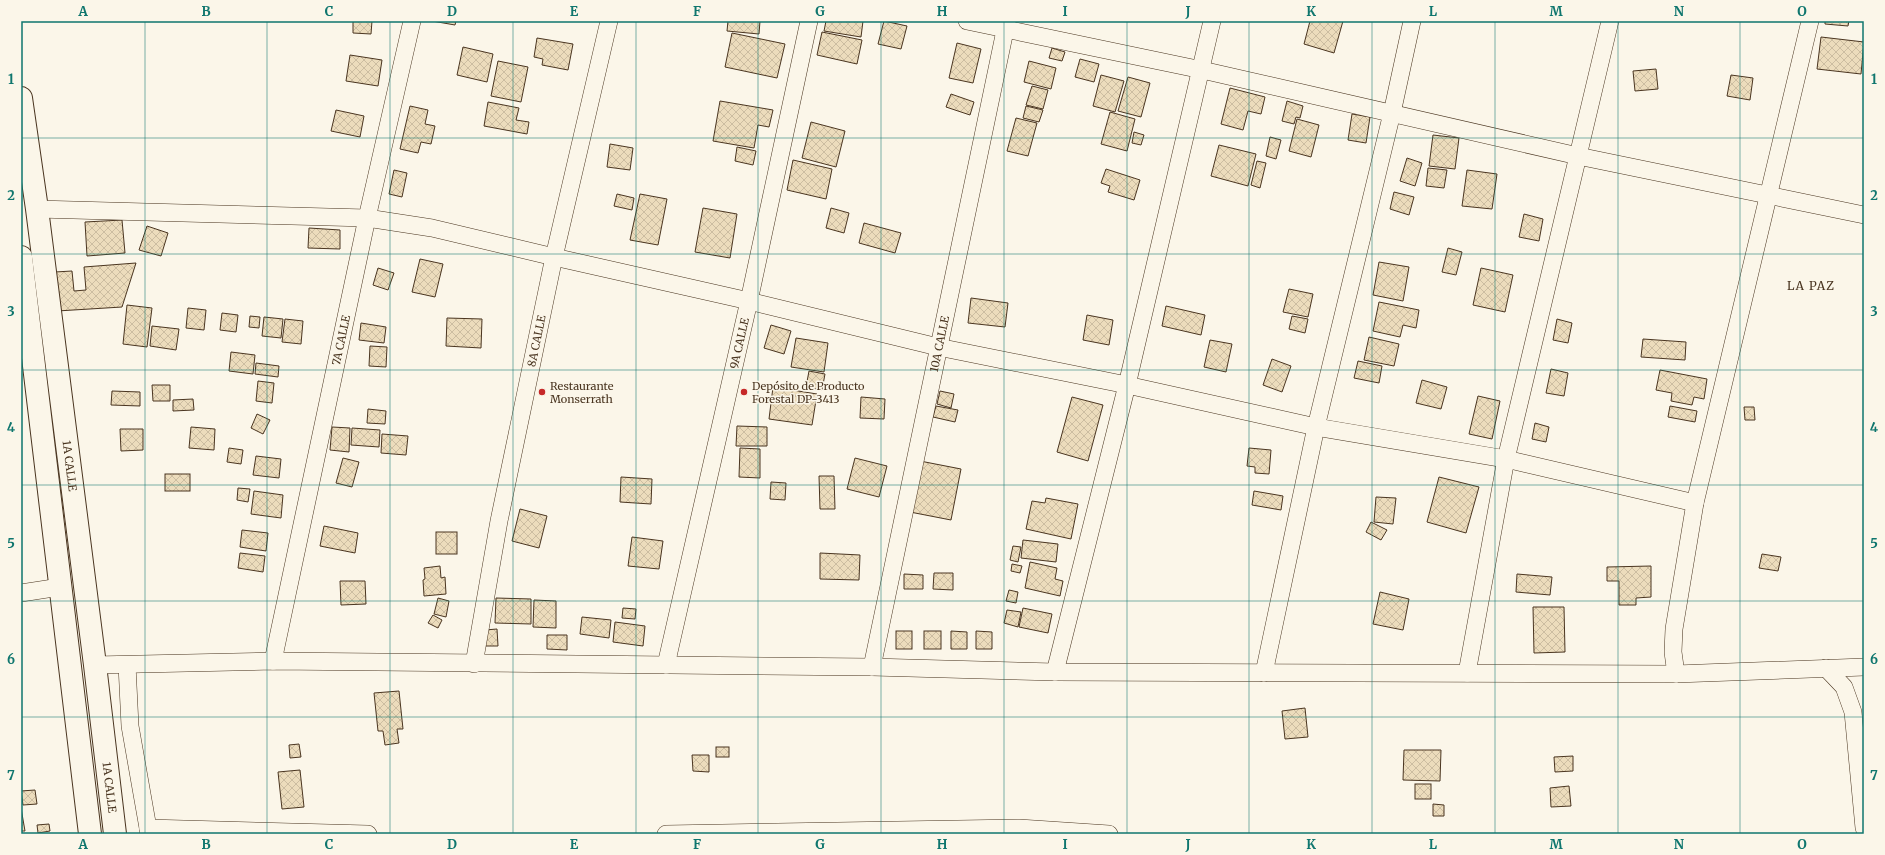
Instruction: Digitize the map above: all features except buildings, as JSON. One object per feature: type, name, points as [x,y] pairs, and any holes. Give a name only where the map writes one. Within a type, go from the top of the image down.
[{"type":"main road","name":"1A CALLE","points":[[21,99],[37,209],[115,834]]},
{"type":"main road","points":[[21,257],[90,834]]},
{"type":"street","name":"7A CALLE","points":[[273,661],[367,218],[412,21]]},
{"type":"street","name":"8A CALLE","points":[[474,664],[499,521],[554,257],[609,21]]},
{"type":"street","name":"9A CALLE","points":[[666,665],[749,301],[809,21]]},
{"type":"street","points":[[967,21],[1006,25],[1578,156],[1864,215]]},
{"type":"street","points":[[1055,672],[1127,385],[1202,70],[1212,21]]},
{"type":"street","points":[[1264,673],[1316,427],[1392,113],[1412,21]]},
{"type":"street","points":[[1467,673],[1506,458],[1610,21]]},
{"type":"street","points":[[1676,674],[1673,652],[1674,629],[1695,503],[1810,21]]},
{"type":"street","name":"10A CALLE","points":[[872,667],[1006,25]]},
{"type":"street","points":[[37,209],[367,218],[432,228],[749,301],[938,347],[1127,385],[1316,427],[1506,458],[1695,503]]},
{"type":"street","points":[[21,594],[60,587]]},
{"type":"street","points":[[95,665],[273,661],[872,667],[1055,672],[1676,674],[1864,667]]},
{"type":"street","points":[[127,664],[130,726],[148,831],[368,834]]},
{"type":"street","points":[[1826,668],[1844,687],[1853,712],[1864,828]]},
{"type":"street","points":[[666,834],[1019,828],[1109,834]]},
{"type":"place","name":"Restaurante Monserrath","points":[[542,392]]},
{"type":"place","name":"Depósito de Producto Forestal DP-3413","points":[[744,392]]},
{"type":"district","name":"LA PAZ","points":[[1811,285]]}]
